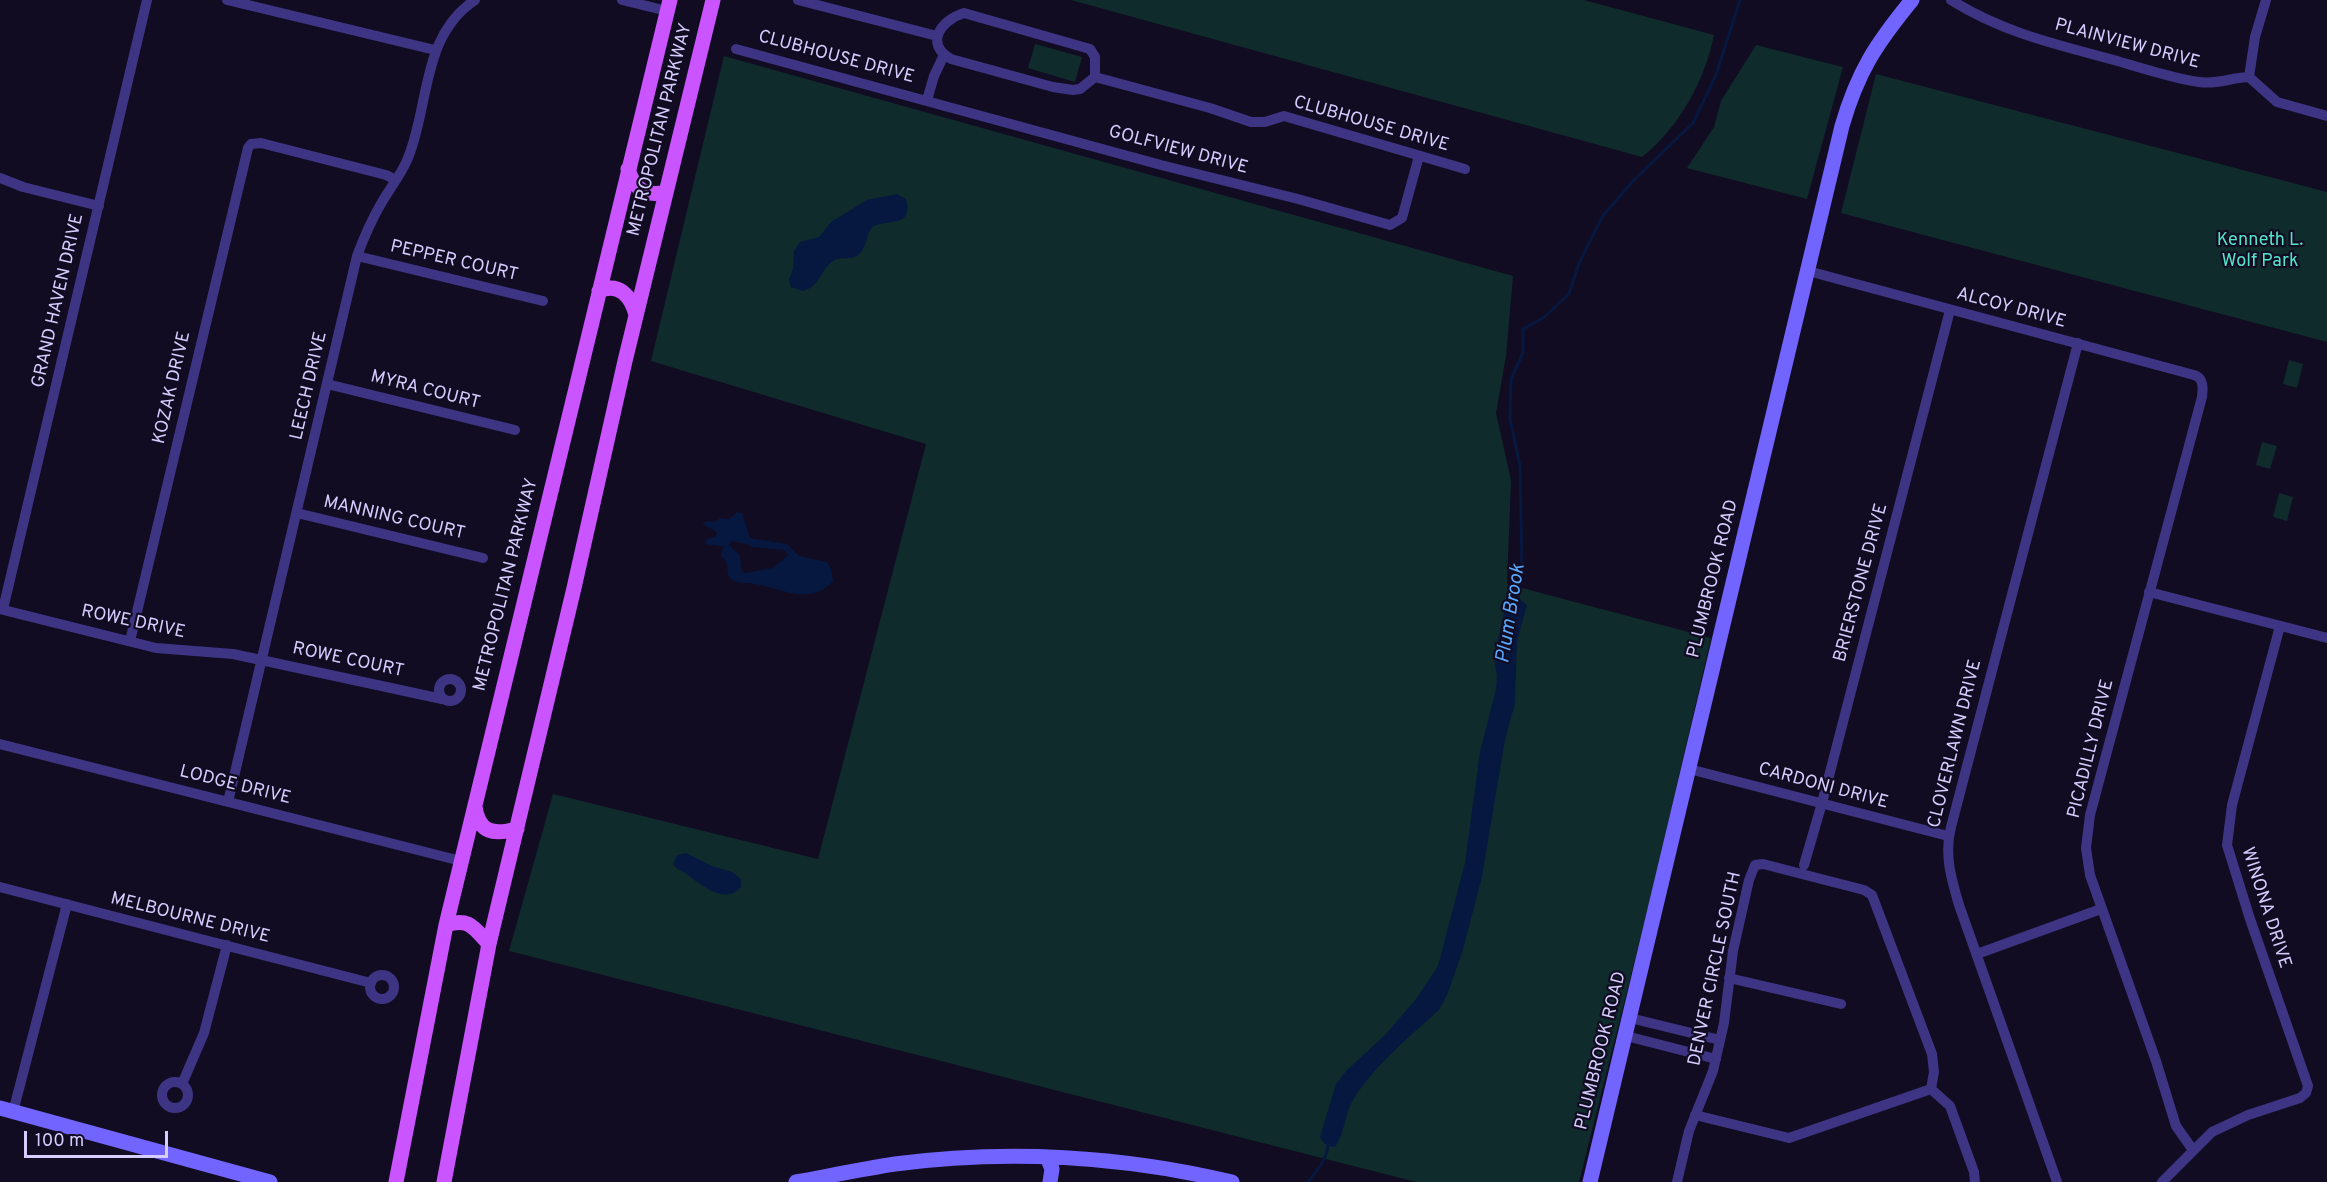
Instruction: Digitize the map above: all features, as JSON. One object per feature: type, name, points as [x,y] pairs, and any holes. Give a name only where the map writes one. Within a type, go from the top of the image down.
[{"type":"main road","name":"METROPOLITAN PARKWAY","points":[[447,1177],[489,944],[562,644],[636,315],[713,0]]},
{"type":"main road","name":"METROPOLITAN PARKWAY","points":[[396,1182],[446,925],[668,6]]},
{"type":"main road","points":[[628,169],[634,184],[642,191],[652,194],[666,192]]},
{"type":"main road","points":[[599,291],[612,288],[625,293],[634,305],[636,315]]},
{"type":"main road","points":[[475,804],[476,817],[485,829],[498,832],[517,829]]},
{"type":"main road","points":[[446,925],[459,922],[469,924],[489,944]]},
{"type":"street","name":"GRAND HAVEN DRIVE","points":[[1,609],[147,0]]},
{"type":"street","points":[[227,0],[435,50]]},
{"type":"street","name":"LEECH DRIVE","points":[[228,802],[357,256],[371,222],[411,149],[435,50],[460,12],[475,0]]},
{"type":"street","points":[[622,0],[668,6]]},
{"type":"street","points":[[798,0],[937,36]]},
{"type":"street","name":"PLUMBROOK ROAD","points":[[1590,1182],[1850,101],[1863,68],[1875,48],[1912,0]]},
{"type":"street","name":"PLAINVIEW DRIVE","points":[[1951,0],[1975,15],[2008,30],[2165,74],[2201,82],[2229,81],[2249,77]]},
{"type":"street","points":[[2266,0],[2255,37],[2249,77],[2277,102],[2327,116]]},
{"type":"street","points":[[964,13],[974,15],[1090,50],[1095,57],[1095,77],[1080,89],[1073,90],[1030,81],[951,59],[944,55],[938,45],[937,36],[942,25],[953,16],[964,13]]},
{"type":"street","name":"CLUBHOUSE DRIVE","points":[[736,49],[927,100]]},
{"type":"street","points":[[927,100],[934,76],[944,55]]},
{"type":"street","name":"CLUBHOUSE DRIVE","points":[[1095,77],[1210,108],[1251,122],[1265,122],[1284,116],[1465,169]]},
{"type":"street","name":"GOLFVIEW DRIVE","points":[[927,100],[1390,225],[1402,218],[1419,156]]},
{"type":"street","name":"KOZAK DRIVE","points":[[130,641],[247,152],[251,144],[261,143],[386,175],[396,180]]},
{"type":"street","points":[[0,177],[23,187],[99,206]]},
{"type":"street","name":"PEPPER COURT","points":[[357,256],[543,301]]},
{"type":"street","name":"ALCOY DRIVE","points":[[1808,271],[2198,376],[2203,382]]},
{"type":"street","name":"BRIERSTONE DRIVE","points":[[1804,865],[1950,310]]},
{"type":"street","name":"CLOVERLAWN DRIVE","points":[[2057,1182],[1949,872],[1948,836],[2078,344]]},
{"type":"street","name":"PICADILLY DRIVE","points":[[2193,1150],[2176,1126],[2156,1061],[2101,909],[2087,863],[2090,815],[2202,397],[2203,382]]},
{"type":"street","name":"MYRA COURT","points":[[327,384],[514,430]]},
{"type":"street","name":"MANNING COURT","points":[[297,513],[483,558]]},
{"type":"street","points":[[2150,592],[2327,639]]},
{"type":"street","name":"ROWE DRIVE","points":[[1,609],[174,651],[233,654],[261,660]]},
{"type":"street","name":"WINONA DRIVE","points":[[2193,1150],[2212,1132],[2227,1124],[2300,1098],[2306,1093],[2308,1086],[2227,845],[2232,805],[2280,626]]},
{"type":"street","name":"ROWE COURT","points":[[261,660],[428,694],[442,699]]},
{"type":"street","points":[[428,694],[444,680],[452,679],[458,682],[461,689],[459,696],[453,701],[442,699],[438,693],[439,685]]},
{"type":"street","name":"LODGE DRIVE","points":[[0,744],[461,861]]},
{"type":"street","name":"CARDONI DRIVE","points":[[1689,769],[1948,836]]},
{"type":"street","name":"DENVER CIRCLE SOUTH","points":[[1677,1182],[1695,1115],[1716,1059],[1735,941],[1749,880],[1755,865],[1763,864],[1869,892],[1874,899],[1932,1054],[1934,1072],[1931,1089]]},
{"type":"street","name":"MELBOURNE DRIVE","points":[[0,887],[371,983]]},
{"type":"street","points":[[67,904],[7,1110],[270,1182]]},
{"type":"street","points":[[1977,954],[2101,909]]},
{"type":"street","points":[[182,1084],[204,1033],[227,945]]},
{"type":"street","points":[[1729,978],[1841,1004]]},
{"type":"street","points":[[1630,1018],[1720,1040]]},
{"type":"street","points":[[1626,1036],[1716,1059]]},
{"type":"street","points":[[1695,1115],[1789,1138],[1931,1089],[1950,1106],[1974,1173],[1975,1182]]},
{"type":"street","points":[[2162,1182],[2193,1150]]},
{"type":"street","points":[[796,1182],[924,1161],[993,1157],[1047,1157],[1150,1166],[1232,1182]]},
{"type":"street","points":[[1047,1157],[1052,1169],[1050,1182]]},
{"type":"green space","points":[[1071,0],[1584,0],[1714,35],[1697,86],[1679,118],[1642,157]]},
{"type":"green space","points":[[1035,44],[1082,57],[1075,82],[1028,68]]},
{"type":"green space","points":[[1756,45],[1843,67],[1807,199],[1687,168],[1714,127],[1721,101]]},
{"type":"green space","points":[[724,56],[1513,276],[1506,356],[1496,413],[1511,480],[1507,584],[1711,638],[1651,896],[1579,1182],[1416,1182],[509,951],[553,794],[818,859],[926,444],[651,361]]},
{"type":"green space","name":"Kenneth L. Wolf Park","points":[[1876,74],[2327,192],[2327,342],[1841,213]]},
{"type":"green space","points":[[2289,360],[2303,364],[2297,388],[2283,384]]},
{"type":"green space","points":[[2262,442],[2277,446],[2270,469],[2256,465]]},
{"type":"green space","points":[[2279,493],[2293,497],[2287,521],[2273,517]]},
{"type":"water","points":[[897,194],[906,199],[906,215],[903,219],[872,227],[864,247],[857,256],[833,261],[814,285],[803,291],[791,287],[789,280],[793,269],[794,251],[800,242],[819,237],[831,222],[867,200]]},
{"type":"water","points":[[737,512],[742,513],[750,538],[787,544],[799,556],[827,562],[833,581],[815,593],[796,594],[732,580],[728,575],[726,561],[721,556],[722,549],[726,547],[705,544],[707,539],[716,536],[717,532],[702,524],[707,521],[715,522],[720,518],[729,519]],"holes":[[[732,541],[752,547],[784,550],[788,555],[773,568],[744,573],[741,569],[740,556],[729,545]]]},
{"type":"water","points":[[1522,601],[1527,605],[1517,641],[1515,703],[1505,740],[1482,877],[1462,953],[1447,995],[1439,1010],[1393,1052],[1361,1087],[1350,1106],[1338,1142],[1335,1147],[1329,1146],[1320,1137],[1336,1084],[1347,1070],[1385,1035],[1416,999],[1438,966],[1465,863],[1480,752],[1496,689],[1497,676],[1494,658],[1506,603]]},
{"type":"water","points":[[686,853],[712,866],[732,872],[741,879],[741,887],[735,892],[721,894],[700,884],[673,864],[677,855]]},
{"type":"waterway","name":"Plum Brook","points":[[1517,603],[1522,568],[1520,466],[1510,419],[1511,379],[1523,353],[1523,329],[1543,318],[1569,294],[1579,263],[1602,217],[1633,181],[1693,123],[1716,75],[1740,0]]},
{"type":"waterway","name":"Plum Brook","points":[[1308,1182],[1324,1160],[1328,1145]]}]
